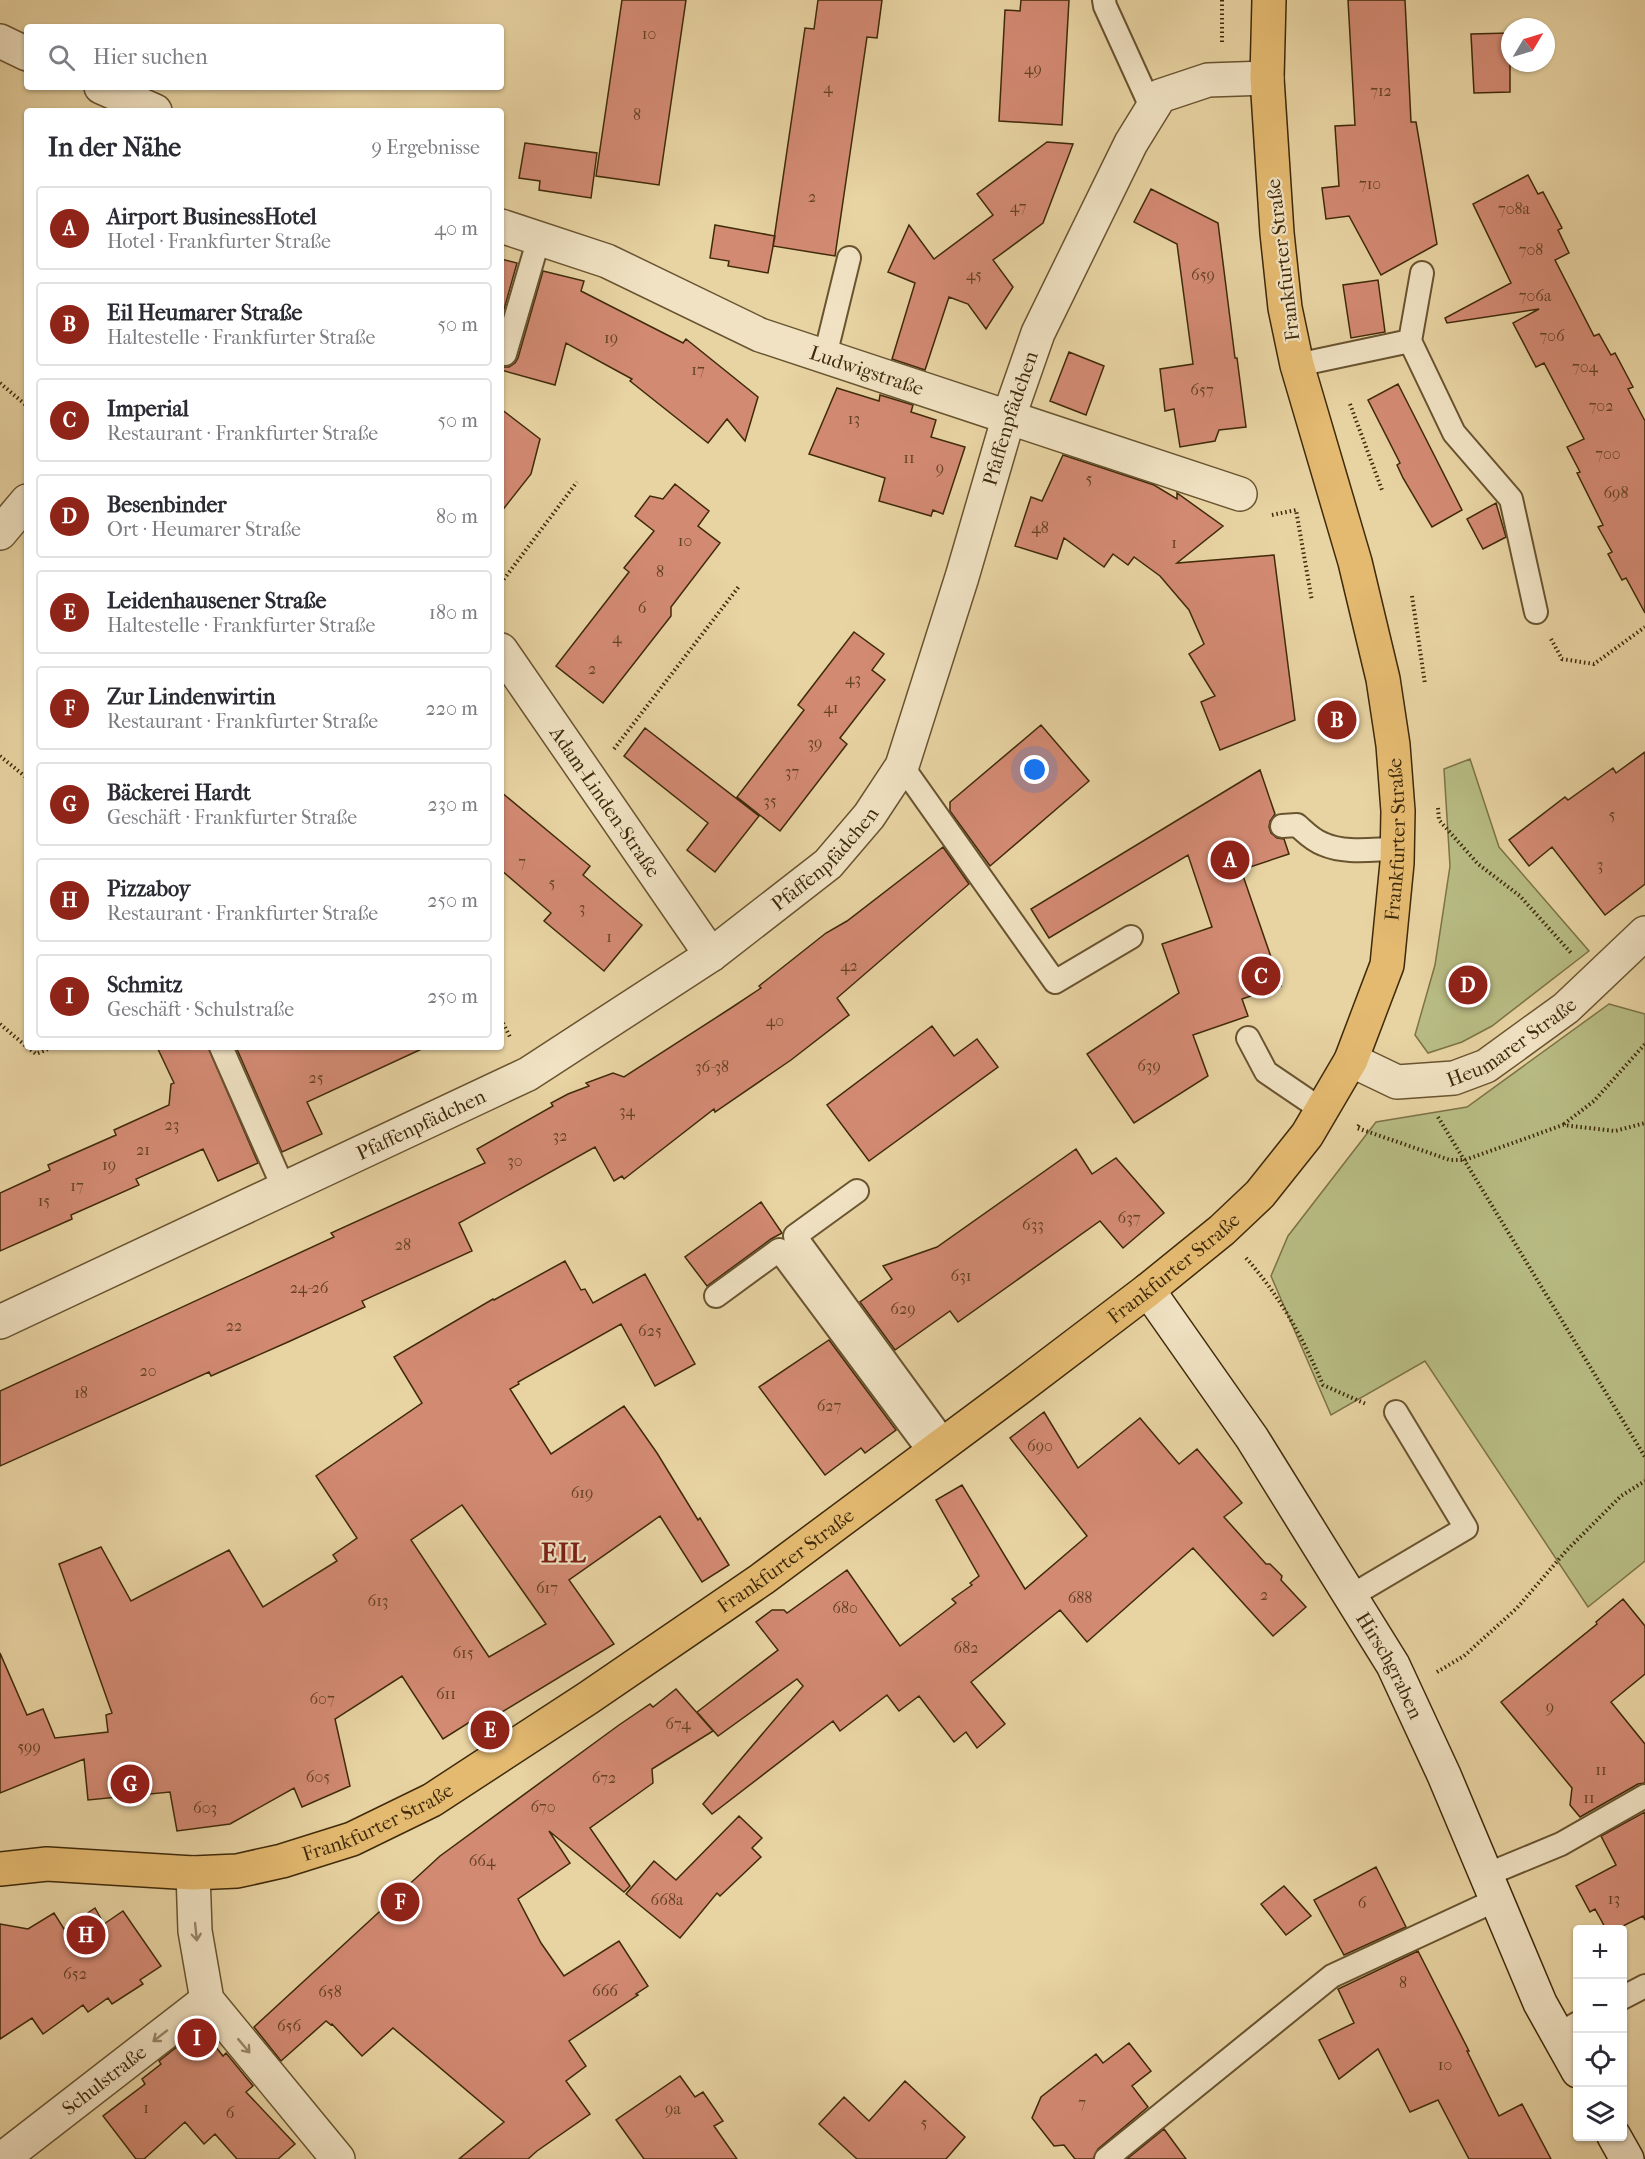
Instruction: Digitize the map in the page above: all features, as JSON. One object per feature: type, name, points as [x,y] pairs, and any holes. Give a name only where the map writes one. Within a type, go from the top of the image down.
[{"type":"main road","name":"Frankfurter Straße","points":[[0,1869],[48,1864],[193,1873],[237,1871],[282,1862],[352,1839],[432,1800],[588,1698],[762,1579],[1148,1290],[1222,1230],[1260,1194],[1307,1135],[1352,1060],[1386,964],[1397,849],[1398,811],[1393,746],[1383,680],[1355,562],[1297,365],[1285,308],[1277,233],[1267,78],[1269,0]]},
{"type":"street","points":[[0,41],[24,53]]},
{"type":"street","name":"Pfaffenpfädchen","points":[[0,1322],[528,1074],[711,955],[828,864],[869,816],[902,766],[962,577],[1009,416],[1038,333],[1131,143],[1160,96],[1208,80],[1267,78]]},
{"type":"street","points":[[108,90],[147,108]]},
{"type":"street","name":"Ludwigstraße","points":[[504,227],[607,261],[760,335],[1240,494]]},
{"type":"street","points":[[0,533],[24,505]]},
{"type":"street","name":"Adam-Linden-Straße","points":[[504,654],[711,955]]},
{"type":"street","name":"Heumarer Straße","points":[[1352,1060],[1396,1082],[1454,1078],[1486,1066],[1566,1008],[1596,980],[1641,945]]},
{"type":"street","name":"Hirschgraben","points":[[1148,1290],[1252,1437],[1393,1665],[1444,1775],[1540,2003],[1568,2029],[1573,2050]]},
{"type":"street","points":[[193,1873],[195,1931],[207,2000],[338,2159]]},
{"type":"street","name":"Schulstraße","points":[[2,2159],[207,2000]]},
{"type":"street","points":[[1617,2141],[1627,2159]]},
{"type":"lane","points":[[1104,0],[1152,109]]},
{"type":"lane","points":[[505,354],[539,238]]},
{"type":"lane","points":[[825,356],[849,258]]},
{"type":"lane","points":[[1422,273],[1410,341],[1454,433],[1510,500],[1536,612]]},
{"type":"lane","points":[[1297,365],[1410,341]]},
{"type":"lane","points":[[902,766],[1055,982],[1131,937]]},
{"type":"lane","points":[[1282,826],[1297,825],[1310,837],[1324,845],[1346,849],[1397,849]]},
{"type":"lane","points":[[1248,1038],[1266,1072],[1322,1110]]},
{"type":"lane","points":[[222,1050],[284,1189]]},
{"type":"lane","points":[[857,1191],[795,1236],[938,1449]]},
{"type":"lane","points":[[716,1296],[779,1250],[938,1449]]},
{"type":"lane","points":[[1351,1596],[1466,1528],[1396,1412]]},
{"type":"lane","points":[[1106,2159],[1332,1976],[1491,1888],[1561,1844],[1645,1796]]},
{"type":"lane","points":[[1627,1996],[1645,1986]]},
{"type":"path","points":[[1332,357],[1382,490]]},
{"type":"path","points":[[0,384],[24,404]]},
{"type":"path","points":[[504,580],[578,483]]},
{"type":"path","points":[[1296,510],[1312,601]]},
{"type":"path","points":[[590,780],[740,585]]},
{"type":"path","points":[[1536,612],[1562,660],[1594,664],[1645,627]]},
{"type":"path","points":[[0,756],[24,776]]},
{"type":"path","points":[[1439,820],[1478,864],[1520,896],[1596,980]]},
{"type":"path","points":[[0,1024],[24,1044]]},
{"type":"path","points":[[1386,1077],[1357,1128],[1450,1160],[1465,1160],[1563,1125],[1594,1101],[1645,1044]]},
{"type":"path","points":[[31,1050],[36,1054],[46,1050]]},
{"type":"path","points":[[1421,1080],[1427,1098],[1645,1457]]},
{"type":"path","points":[[1563,1125],[1615,1131],[1645,1123]]},
{"type":"path","points":[[1222,1230],[1262,1275],[1304,1339],[1323,1385],[1364,1403],[1396,1412]]},
{"type":"path","points":[[1405,1691],[1464,1656],[1517,1608],[1566,1551],[1621,1496],[1645,1481]]},
{"type":"green space","points":[[1470,759],[1499,847],[1589,951],[1492,1026],[1462,1042],[1428,1053],[1415,1035],[1435,965],[1450,866],[1444,769]]},
{"type":"green space","points":[[1609,1004],[1645,1014],[1645,1561],[1588,1607],[1425,1361],[1331,1415],[1271,1276],[1288,1236],[1376,1122],[1467,1107]]},
{"type":"building","points":[[622,0],[686,0],[659,185],[596,176]]},
{"type":"building","points":[[818,0],[882,0],[877,38],[867,37],[835,256],[773,246],[805,28],[814,29]]},
{"type":"building","points":[[1021,0],[1069,0],[1062,125],[999,121],[1005,10],[1020,11]]},
{"type":"building","points":[[1348,0],[1405,0],[1411,122],[1416,122],[1437,244],[1381,275],[1349,216],[1326,219],[1322,188],[1339,186],[1335,126],[1355,125]]},
{"type":"building","points":[[1501,33],[1501,72],[1510,72],[1510,92],[1474,93],[1471,34]]},
{"type":"building","points":[[1047,142],[1073,144],[1043,223],[993,260],[1013,287],[986,329],[968,304],[949,297],[925,370],[892,359],[915,283],[888,272],[909,225],[934,259],[993,215],[977,194]]},
{"type":"building","points":[[525,143],[597,153],[591,198],[539,190],[540,181],[519,178]]},
{"type":"building","points":[[1528,175],[1538,194],[1543,192],[1562,228],[1558,230],[1569,253],[1555,260],[1594,336],[1599,334],[1611,355],[1615,353],[1633,387],[1628,389],[1645,421],[1645,613],[1626,578],[1622,580],[1608,554],[1612,552],[1598,527],[1603,525],[1577,473],[1580,472],[1567,447],[1584,439],[1544,363],[1536,367],[1513,323],[1539,309],[1447,323],[1445,318],[1511,283],[1473,204]]},
{"type":"building","points":[[1151,189],[1218,223],[1246,427],[1219,430],[1215,441],[1180,447],[1174,409],[1165,411],[1160,369],[1193,364],[1177,244],[1134,222]]},
{"type":"building","points":[[715,225],[775,236],[768,273],[728,266],[729,261],[710,258]]},
{"type":"building","points":[[504,260],[517,263],[504,309]]},
{"type":"building","points":[[543,271],[584,281],[581,291],[683,343],[686,339],[758,397],[745,441],[727,419],[708,443],[630,381],[632,379],[566,343],[555,385],[504,371],[504,367],[509,367],[518,358]]},
{"type":"building","points":[[1378,280],[1385,332],[1351,338],[1343,285]]},
{"type":"building","points":[[1069,352],[1104,366],[1086,415],[1050,401]]},
{"type":"building","points":[[1398,384],[1462,510],[1432,527],[1403,478],[1397,465],[1400,463],[1368,400]]},
{"type":"building","points":[[837,388],[879,401],[880,395],[913,405],[911,412],[936,420],[931,437],[965,447],[943,514],[933,510],[931,516],[879,501],[885,478],[809,454]]},
{"type":"building","points":[[504,411],[540,439],[531,474],[504,508]]},
{"type":"building","points":[[1063,455],[1154,485],[1177,499],[1177,493],[1223,526],[1177,563],[1274,555],[1295,720],[1220,750],[1201,702],[1215,696],[1189,654],[1204,644],[1189,610],[1160,576],[1134,557],[1128,565],[1113,554],[1104,567],[1064,538],[1057,559],[1015,546],[1031,497],[1042,501]]},
{"type":"building","points":[[675,484],[709,511],[698,526],[720,543],[671,607],[671,616],[603,703],[556,666],[629,572],[624,568],[654,531],[635,516],[650,496],[663,499]]},
{"type":"building","points":[[1496,503],[1506,537],[1483,549],[1467,519]]},
{"type":"building","points":[[854,632],[884,654],[872,670],[885,680],[840,738],[847,744],[780,831],[737,797],[804,710],[798,705]]},
{"type":"building","points":[[1041,725],[1089,781],[990,866],[950,811],[950,802]]},
{"type":"building","points":[[645,728],[759,816],[715,872],[687,850],[708,823],[624,756]]},
{"type":"building","points":[[1645,752],[1645,884],[1605,915],[1552,847],[1529,866],[1509,840],[1565,797],[1568,800],[1613,768],[1616,773]]},
{"type":"building","points":[[1260,770],[1275,814],[1270,821],[1271,833],[1277,838],[1284,839],[1289,854],[1241,870],[1281,986],[1242,999],[1248,1016],[1193,1035],[1208,1076],[1134,1123],[1087,1054],[1179,993],[1162,944],[1212,927],[1188,855],[1049,938],[1031,909]]},
{"type":"building","points":[[504,794],[590,866],[583,875],[642,925],[604,971],[544,921],[551,913],[504,873]]},
{"type":"building","points":[[943,847],[969,884],[837,998],[849,1015],[791,1060],[715,1112],[714,1109],[624,1179],[622,1176],[614,1181],[595,1147],[459,1223],[472,1251],[362,1301],[365,1307],[211,1376],[209,1372],[0,1466],[0,1391],[334,1237],[331,1233],[485,1163],[477,1149],[553,1106],[551,1103],[589,1086],[586,1083],[613,1073],[624,1077],[731,1008],[761,988],[759,986],[826,933],[847,921]]},
{"type":"building","points":[[932,1026],[954,1056],[977,1039],[998,1067],[869,1161],[827,1105]]},
{"type":"building","points":[[158,1050],[209,1050],[258,1163],[218,1181],[203,1149],[136,1179],[139,1185],[71,1215],[72,1219],[0,1251],[0,1193],[50,1170],[48,1165],[116,1135],[114,1130],[169,1105],[171,1084],[174,1083]]},
{"type":"building","points":[[237,1050],[420,1050],[307,1102],[322,1134],[282,1152]]},
{"type":"building","points":[[1076,1149],[1092,1174],[1116,1158],[1164,1213],[1123,1248],[1100,1221],[958,1322],[950,1311],[895,1350],[860,1302],[892,1279],[883,1266],[937,1247]]},
{"type":"building","points":[[761,1202],[782,1233],[707,1286],[685,1257]]},
{"type":"building","points":[[565,1261],[581,1290],[585,1289],[593,1303],[645,1274],[695,1364],[655,1386],[621,1324],[518,1382],[519,1384],[510,1389],[551,1454],[624,1406],[729,1565],[702,1582],[660,1516],[569,1580],[614,1644],[489,1720],[484,1713],[443,1739],[402,1676],[335,1719],[350,1786],[302,1807],[294,1788],[230,1824],[177,1831],[170,1792],[88,1800],[84,1759],[0,1793],[0,1653],[27,1715],[43,1709],[55,1738],[108,1732],[106,1715],[112,1713],[59,1564],[101,1547],[131,1601],[229,1550],[263,1607],[337,1561],[333,1555],[357,1538],[316,1476],[422,1403],[394,1357]],"holes":[[[462,1505],[546,1624],[489,1657],[411,1540]]]},
{"type":"building","points":[[829,1340],[896,1430],[865,1453],[861,1448],[825,1475],[759,1387]]},
{"type":"building","points":[[1044,1412],[1078,1468],[1140,1418],[1179,1464],[1197,1449],[1242,1503],[1224,1517],[1266,1564],[1270,1564],[1282,1576],[1281,1580],[1306,1607],[1273,1636],[1193,1548],[1087,1642],[1060,1610],[971,1682],[1005,1724],[977,1748],[966,1732],[954,1742],[919,1696],[899,1711],[887,1695],[840,1731],[833,1721],[712,1814],[703,1804],[803,1686],[797,1679],[718,1736],[697,1712],[778,1650],[756,1622],[772,1610],[784,1610],[787,1613],[847,1570],[900,1646],[956,1603],[952,1599],[972,1585],[970,1583],[979,1576],[936,1500],[962,1485],[1025,1589],[1087,1536],[1010,1438]]},
{"type":"building","points":[[1623,1599],[1645,1626],[1645,1674],[1611,1702],[1645,1744],[1645,1783],[1638,1784],[1580,1817],[1570,1805],[1572,1788],[1501,1702],[1597,1624],[1596,1622]]},
{"type":"building","points":[[676,1689],[713,1731],[652,1769],[653,1783],[590,1828],[630,1886],[624,1892],[549,1831],[570,1863],[518,1899],[541,1943],[564,1976],[619,1941],[648,1986],[569,2041],[586,2066],[566,2081],[590,2114],[528,2159],[459,2159],[504,2122],[393,2028],[362,2056],[332,2024],[326,2021],[281,2061],[254,2027],[440,1856],[619,1725],[650,1704],[653,1707]]},
{"type":"building","points":[[1645,1812],[1645,1920],[1643,1916],[1625,1925],[1604,1925],[1595,1909],[1590,1912],[1576,1886],[1616,1865],[1601,1836]]},
{"type":"building","points":[[739,1816],[762,1838],[752,1848],[761,1857],[720,1896],[717,1893],[680,1938],[626,1894],[654,1861],[676,1880]]},
{"type":"building","points":[[1376,1867],[1406,1927],[1344,1955],[1314,1900]]},
{"type":"building","points":[[1284,1886],[1311,1916],[1286,1935],[1261,1904]]},
{"type":"building","points":[[95,1908],[104,1924],[123,1911],[161,1966],[140,1980],[143,1984],[112,2004],[108,1998],[88,2012],[83,2005],[43,2034],[32,2018],[0,2039],[0,1924],[28,1929],[54,1913],[64,1929]]},
{"type":"building","points":[[1418,1951],[1499,2116],[1522,2104],[1551,2159],[1469,2159],[1438,2100],[1410,2112],[1378,2049],[1339,2079],[1319,2040],[1354,2023],[1338,1989]]},
{"type":"building","points":[[201,2028],[223,2056],[226,2053],[253,2086],[246,2092],[295,2144],[278,2159],[237,2159],[215,2134],[204,2144],[185,2122],[144,2159],[136,2159],[103,2116],[145,2084],[142,2079],[161,2064],[159,2061]]},
{"type":"building","points":[[1129,2043],[1151,2071],[1132,2086],[1148,2107],[1098,2149],[1093,2159],[1075,2159],[1064,2145],[1054,2146],[1032,2118],[1041,2097],[1096,2054],[1103,2063]]},
{"type":"building","points":[[680,2076],[695,2097],[703,2092],[723,2121],[714,2126],[737,2159],[644,2159],[616,2120]]},
{"type":"building","points":[[905,2081],[965,2137],[946,2159],[857,2159],[819,2124],[844,2097],[869,2121]]},
{"type":"building","points":[[1164,2129],[1186,2159],[1127,2159]]},
{"type":"place","name":"Eil Heumarer Straße","points":[[1337,720]]},
{"type":"place","name":"Airport BusinessHotel","points":[[1230,860]]},
{"type":"place","name":"Imperial","points":[[1261,976]]},
{"type":"place","name":"Besenbinder","points":[[1468,985]]},
{"type":"place","name":"Leidenhausener Straße","points":[[490,1730]]},
{"type":"place","name":"Bäckerei Hardt","points":[[130,1784]]},
{"type":"place","name":"Zur Lindenwirtin","points":[[400,1902]]},
{"type":"place","name":"Pizzaboy","points":[[86,1935]]},
{"type":"place","name":"Schmitz","points":[[197,2038]]},
{"type":"district","name":"EIL","points":[[564,1553]]}]
